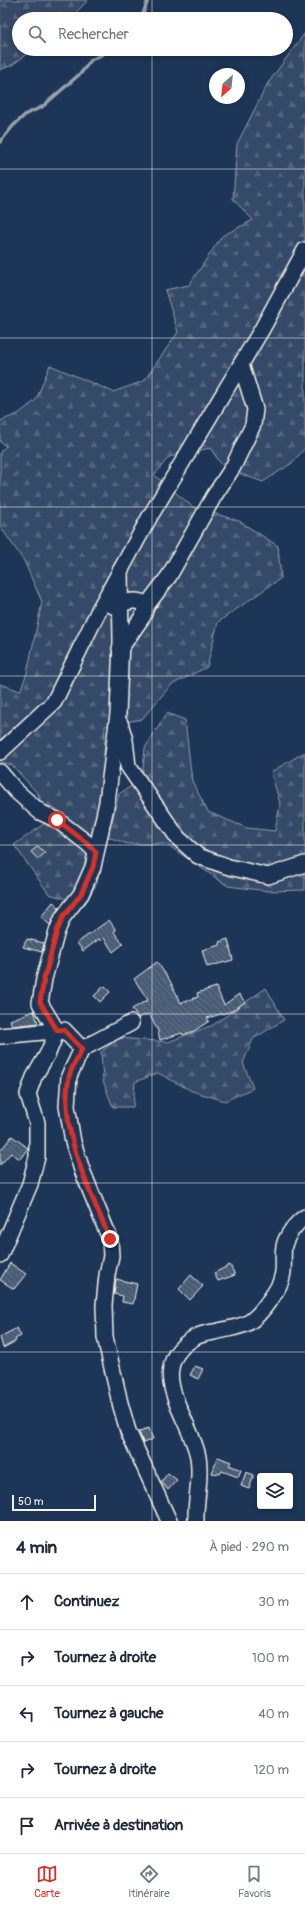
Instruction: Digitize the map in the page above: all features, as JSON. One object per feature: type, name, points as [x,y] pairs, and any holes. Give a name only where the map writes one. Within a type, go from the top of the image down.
[{"type":"street","points":[[0,752],[54,702],[100,608],[148,518],[262,329],[305,250]]},
{"type":"street","points":[[120,649],[143,616],[147,605],[169,576],[214,496],[233,468],[253,425],[255,409],[241,364]]},
{"type":"street","points":[[57,1030],[40,1002],[44,979],[57,931],[63,917],[81,894],[93,867],[107,802],[118,714],[120,571]]},
{"type":"street","points":[[100,608],[132,600],[143,602],[147,605]]},
{"type":"street","points":[[118,714],[125,740],[128,766],[178,838],[198,856],[229,867],[268,876],[305,864]]},
{"type":"street","points":[[0,772],[16,791],[32,805],[87,843],[96,852]]},
{"type":"street","points":[[131,1023],[82,1049],[69,1076],[67,1106],[73,1142],[82,1170],[110,1239],[111,1256],[107,1275],[104,1305],[105,1337],[120,1403],[128,1431],[169,1521]]},
{"type":"street","points":[[0,1255],[30,1184],[37,1157],[37,1123],[28,1094],[34,1077],[48,1053],[57,1030]]},
{"type":"street","points":[[0,1036],[64,1030],[82,1049]]},
{"type":"street","points":[[196,1521],[198,1459],[193,1439],[179,1412],[173,1393],[170,1375],[175,1355],[184,1344],[198,1336],[240,1328],[251,1322],[260,1313],[276,1291],[283,1276],[284,1246],[299,1221],[305,1217]]},
{"type":"green space","points":[[0,0],[88,0],[77,12],[12,12],[12,56],[24,56],[12,65],[0,70]]},
{"type":"green space","points":[[305,33],[305,448],[292,463],[263,482],[224,468],[210,448],[169,457],[154,475],[193,507],[239,521],[278,546],[281,578],[218,622],[207,667],[171,685],[142,719],[105,726],[101,863],[97,883],[85,904],[49,894],[14,845],[48,821],[38,794],[12,765],[0,762],[0,684],[20,691],[27,673],[42,602],[24,561],[0,526],[0,452],[6,446],[0,442],[0,421],[18,414],[36,400],[50,365],[113,392],[144,381],[178,332],[165,290],[189,285],[222,236],[253,220],[233,199],[237,144],[268,83],[288,56],[293,56],[293,49]]},
{"type":"green space","points":[[167,713],[185,720],[192,781],[208,812],[247,828],[275,831],[280,804],[271,772],[305,752],[305,890],[268,891],[228,886],[166,844],[128,844],[108,837],[119,794],[142,779],[145,748]]},
{"type":"green space","points":[[266,988],[284,1020],[253,1039],[243,1063],[253,1088],[225,1101],[192,1091],[158,1073],[135,1082],[133,1107],[113,1107],[103,1081],[101,1052],[119,1038],[168,1042],[213,1025]]},
{"type":"building","points":[[38,846],[45,853],[38,859],[31,852]]},
{"type":"building","points":[[53,902],[59,907],[50,925],[41,917]]},
{"type":"building","points":[[109,920],[116,930],[114,932],[123,944],[113,952],[104,938],[101,941],[99,939],[83,951],[77,943]]},
{"type":"building","points":[[27,939],[44,943],[42,952],[23,947]]},
{"type":"building","points":[[228,939],[233,960],[207,967],[202,950],[220,945],[219,942]]},
{"type":"building","points":[[157,962],[169,979],[181,1003],[198,997],[197,993],[216,987],[224,1005],[239,994],[245,1002],[232,1011],[207,1018],[209,1021],[194,1031],[160,1040],[158,1031],[149,1014],[138,1018],[132,1009],[148,1000],[134,979]]},
{"type":"building","points":[[104,986],[110,992],[100,1002],[94,996]]},
{"type":"building","points":[[34,1011],[38,1023],[12,1026],[10,1020]]},
{"type":"building","points":[[12,1136],[28,1148],[20,1159],[11,1153],[0,1165],[0,1151]]},
{"type":"building","points":[[10,1263],[26,1274],[14,1289],[0,1280]]},
{"type":"building","points":[[230,1265],[235,1275],[218,1281],[214,1273]]},
{"type":"building","points":[[191,1275],[203,1286],[190,1300],[179,1289]]},
{"type":"building","points":[[116,1279],[137,1284],[133,1304],[122,1302],[123,1296],[114,1294]]},
{"type":"building","points":[[17,1328],[21,1336],[15,1339],[16,1341],[3,1348],[0,1337]]},
{"type":"building","points":[[195,1366],[203,1369],[198,1379],[190,1375]]},
{"type":"building","points":[[149,1428],[153,1439],[143,1443],[139,1431]]},
{"type":"building","points":[[218,1457],[231,1462],[229,1465],[241,1470],[238,1477],[222,1471],[220,1474],[212,1473]]},
{"type":"building","points":[[246,1472],[254,1475],[249,1489],[241,1486]]},
{"type":"building","points":[[168,1473],[177,1480],[168,1490],[161,1482]]},
{"type":"waterway","points":[[144,12],[148,0]]},
{"type":"waterway","points":[[0,142],[13,126],[26,114],[42,107],[81,73],[91,60],[99,56]]},
{"type":"route","points":[[57,820],[87,843],[96,852],[93,867],[81,894],[63,917],[57,931],[44,979],[40,1002],[57,1030],[64,1030],[82,1049],[69,1076],[67,1106],[73,1142],[82,1170],[110,1239]]}]
